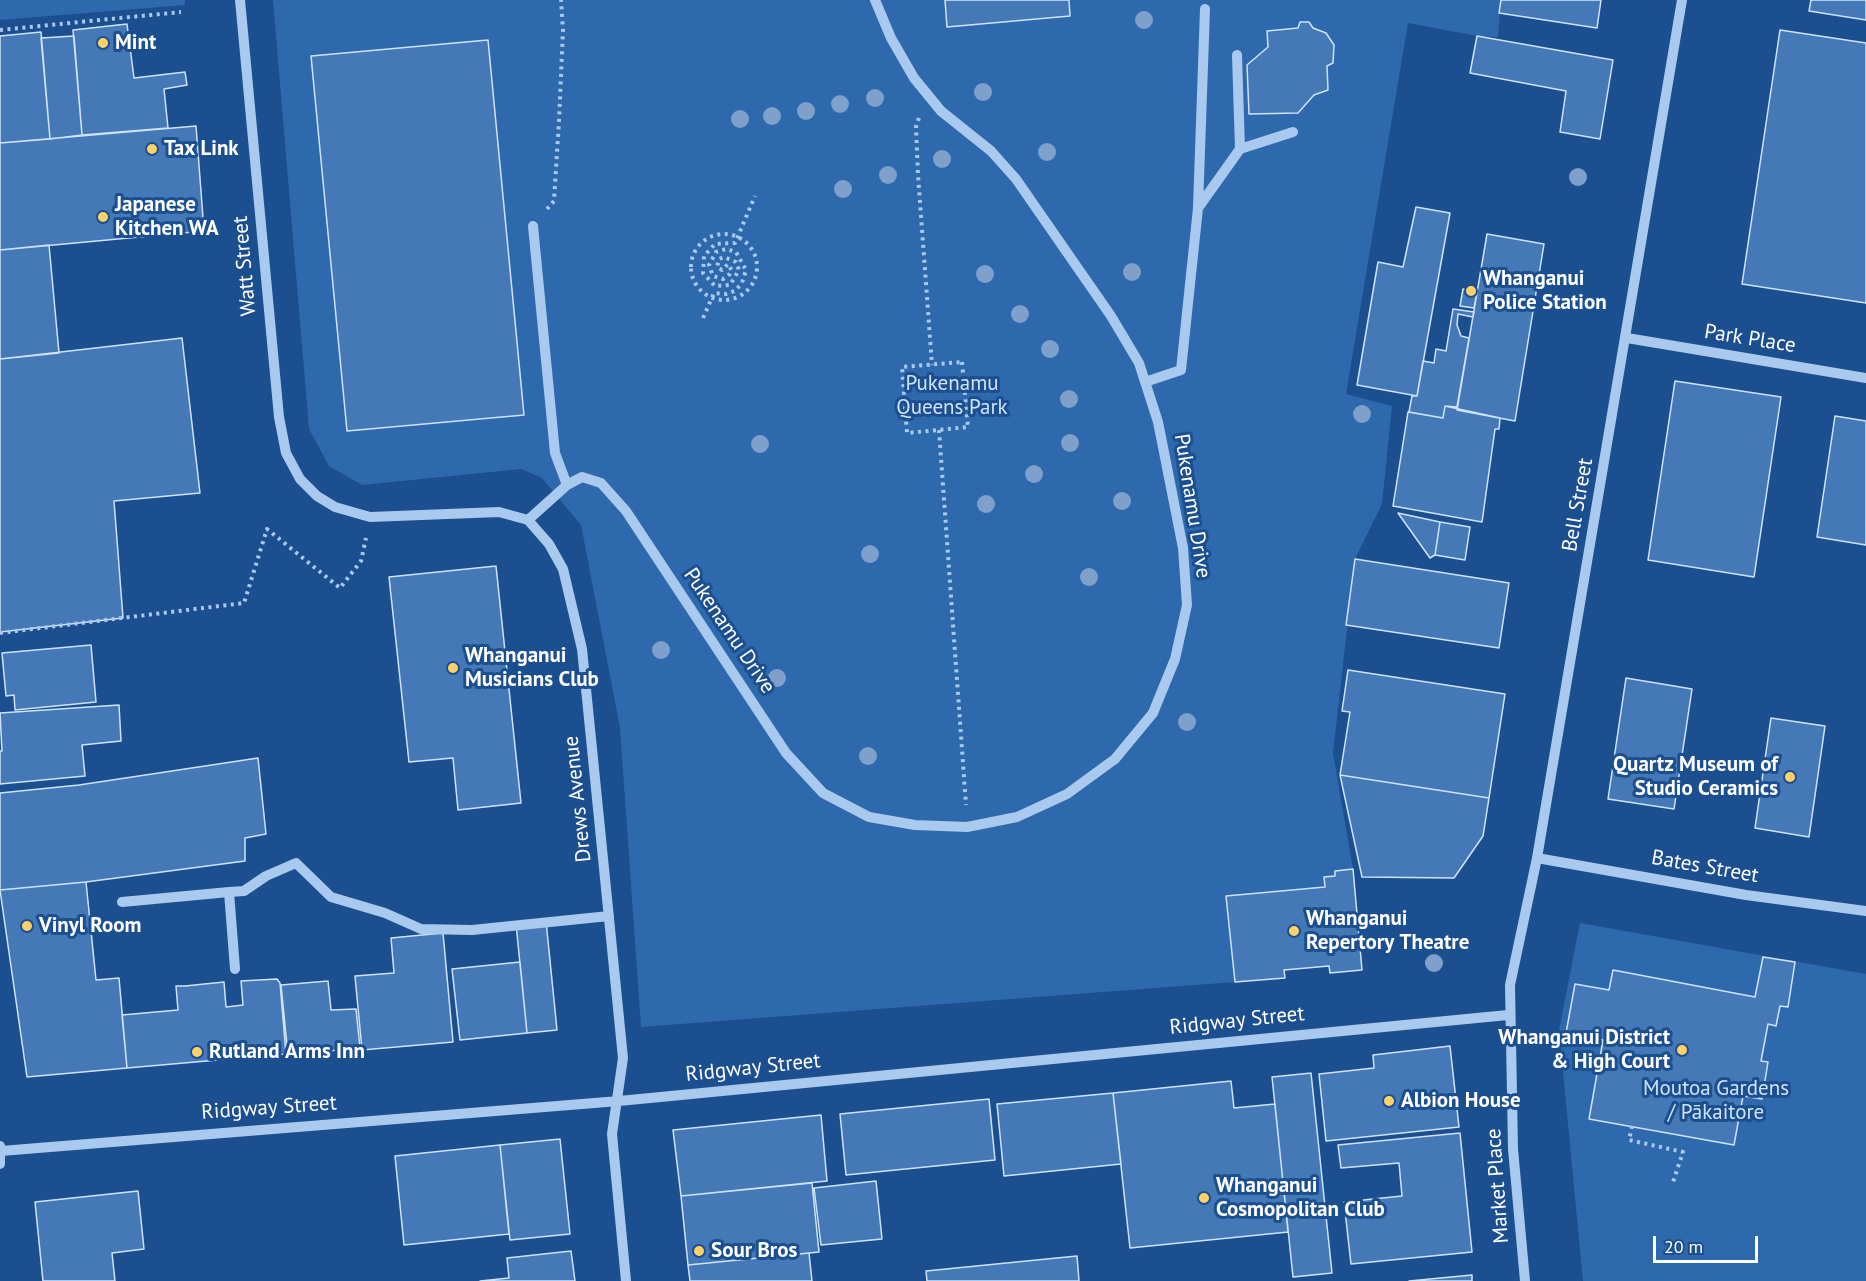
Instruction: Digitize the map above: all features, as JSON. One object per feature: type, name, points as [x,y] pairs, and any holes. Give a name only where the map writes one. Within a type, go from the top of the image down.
[{"type":"street","name":"Watt Street","points":[[240,0],[279,417],[286,453],[300,480],[317,496],[335,507],[370,517]]},
{"type":"street","name":"Pukenamu Drive","points":[[567,485],[582,477],[601,483],[626,511],[786,753],[823,793],[869,817],[915,825],[967,827],[1017,817],[1067,794],[1115,759],[1153,713],[1175,659],[1187,605],[1183,548],[1158,422],[1139,363],[1111,316],[1028,196],[991,151],[941,111],[926,95],[901,59],[876,0]]},
{"type":"street","name":"Bell Street","points":[[1508,1015],[1514,961],[1538,858],[1682,0]]},
{"type":"street","points":[[1146,382],[1180,370],[1198,208],[1205,9]]},
{"type":"street","points":[[1237,55],[1240,149]]},
{"type":"street","points":[[1198,208],[1240,149],[1293,132]]},
{"type":"street","points":[[370,517],[499,512],[528,520],[567,485],[555,453],[533,226]]},
{"type":"street","name":"Park Place","points":[[1627,338],[1866,378]]},
{"type":"street","name":"Drews Avenue","points":[[528,520],[549,544],[563,569],[582,649],[623,1059],[619,1101],[612,1134],[626,1281]]},
{"type":"street","name":"Bates Street","points":[[1538,858],[1746,895],[1866,911]]},
{"type":"street","points":[[122,902],[244,891],[266,876],[296,863],[330,897],[385,913],[421,929],[472,930],[609,916]]},
{"type":"street","points":[[229,892],[235,969]]},
{"type":"street","name":"Ridgway Street","points":[[0,1148],[619,1101],[1508,1015]]},
{"type":"street","name":"Market Place","points":[[1508,1015],[1513,1149],[1525,1281]]},
{"type":"street","points":[[0,1148],[0,1164]]},
{"type":"path","points":[[554,201],[562,75],[561,0]]},
{"type":"path","points":[[0,30],[181,12]]},
{"type":"path","points":[[926,95],[916,127],[932,365]]},
{"type":"path","points":[[703,318],[714,293],[726,294],[739,287],[746,275],[741,256],[731,250],[716,252],[709,265],[713,276],[723,279],[730,274],[731,266],[728,264],[722,270],[717,267],[717,263],[728,256],[736,262],[739,270],[730,285],[720,287],[710,283],[703,273],[704,256],[710,247],[720,243],[735,243],[755,196]]},
{"type":"path","points":[[730,234],[738,237],[754,253],[758,269],[753,284],[742,296],[735,299],[711,298],[694,282],[692,258],[700,244],[714,236],[730,234]]},
{"type":"path","points":[[962,362],[968,427],[908,433],[902,367],[932,365],[962,362]]},
{"type":"path","points":[[939,430],[967,827]]},
{"type":"path","points":[[0,633],[244,603],[267,529],[340,588],[361,561],[370,517]]},
{"type":"path","points":[[1632,1126],[1629,1140],[1683,1152],[1673,1182]]},
{"type":"green space","points":[[0,0],[185,0],[185,5],[0,20]]},
{"type":"green space","name":"Pukenamu Queens Park","points":[[273,0],[1501,0],[1498,37],[1477,36],[1408,23],[1346,394],[1392,406],[1382,504],[1355,559],[1333,753],[1353,869],[1335,871],[1335,876],[1324,877],[1325,887],[1226,896],[1235,982],[641,1027],[620,728],[581,525],[542,478],[521,469],[362,485],[329,466],[309,429]]},
{"type":"green space","name":"Moutoa Gardens / Pākaitore","points":[[1580,923],[1866,974],[1866,1281],[1583,1281],[1559,1030]]},
{"type":"building","points":[[945,0],[1069,0],[1070,16],[947,27]]},
{"type":"building","points":[[1501,0],[1601,0],[1597,28],[1499,13]]},
{"type":"building","points":[[1811,0],[1866,0],[1866,20],[1809,11]]},
{"type":"building","points":[[1300,22],[1309,22],[1313,28],[1326,33],[1334,45],[1333,63],[1327,66],[1328,90],[1314,95],[1298,113],[1249,114],[1247,65],[1268,47],[1267,31],[1298,28]]},
{"type":"building","points":[[127,24],[134,78],[185,72],[187,85],[164,89],[168,128],[82,135],[73,30]]},
{"type":"building","points":[[1780,30],[1866,43],[1866,303],[1742,284]]},
{"type":"building","points":[[41,32],[50,139],[0,143],[0,36]]},
{"type":"building","points":[[74,36],[82,135],[50,139],[41,38]]},
{"type":"building","points":[[1477,36],[1613,60],[1600,139],[1560,132],[1566,91],[1470,73]]},
{"type":"building","points":[[488,40],[524,415],[347,431],[311,56]]},
{"type":"building","points":[[196,126],[204,231],[0,250],[0,143]]},
{"type":"building","points":[[1416,207],[1450,213],[1417,396],[1357,385],[1378,262],[1403,267]]},
{"type":"building","points":[[1487,234],[1544,244],[1515,421],[1457,410]]},
{"type":"building","points":[[49,245],[59,353],[0,359],[0,250]]},
{"type":"building","points":[[1463,289],[1477,292],[1474,308],[1460,306]]},
{"type":"building","points":[[1453,309],[1474,312],[1473,317],[1458,314],[1457,325],[1461,336],[1469,338],[1457,407],[1445,406],[1443,418],[1409,412],[1412,396],[1417,396],[1423,361],[1434,363],[1436,349],[1446,351]]},
{"type":"building","points":[[182,338],[200,493],[114,501],[123,618],[0,632],[0,359]]},
{"type":"building","points":[[1675,381],[1781,397],[1754,577],[1648,560]]},
{"type":"building","points":[[1445,406],[1500,418],[1499,429],[1495,429],[1482,522],[1393,506],[1408,412],[1443,418]]},
{"type":"building","points":[[1835,416],[1866,421],[1866,545],[1817,537]]},
{"type":"building","points":[[1398,513],[1440,522],[1435,555],[1430,558]]},
{"type":"building","points":[[1440,522],[1470,527],[1465,560],[1435,555]]},
{"type":"building","points":[[1355,559],[1509,583],[1499,648],[1346,625]]},
{"type":"building","name":"Whanganui Musicians Club","points":[[496,566],[521,803],[458,810],[453,758],[409,762],[389,577]]},
{"type":"building","points":[[91,645],[96,702],[15,710],[14,695],[6,696],[2,653]]},
{"type":"building","points":[[1348,670],[1505,694],[1489,798],[1340,775],[1350,712],[1342,711]]},
{"type":"building","points":[[1626,678],[1692,689],[1674,809],[1608,799]]},
{"type":"building","points":[[119,705],[121,741],[82,745],[85,776],[0,784],[0,751],[2,751],[0,713]]},
{"type":"building","name":"Quartz Museum of Studio Ceramics","points":[[1771,718],[1825,726],[1809,837],[1755,828]]},
{"type":"building","points":[[258,758],[266,834],[245,838],[245,861],[86,882],[0,890],[0,793],[79,785]]},
{"type":"building","points":[[1340,775],[1489,798],[1483,836],[1454,878],[1362,877]]},
{"type":"building","name":"Whanganui Repertory Theatre","points":[[1353,869],[1362,970],[1330,973],[1329,966],[1284,970],[1285,978],[1235,982],[1226,896],[1325,887],[1324,877],[1335,876],[1335,871]]},
{"type":"building","points":[[86,882],[96,980],[119,978],[127,1068],[27,1077],[0,890]]},
{"type":"building","points":[[546,921],[557,1030],[527,1033],[516,924]]},
{"type":"building","points":[[443,933],[453,1042],[362,1050],[355,976],[394,973],[391,938]]},
{"type":"building","name":"Whanganui District & High Court","points":[[1763,957],[1795,962],[1788,1007],[1780,1006],[1776,1026],[1768,1024],[1761,1061],[1768,1062],[1762,1099],[1743,1096],[1734,1145],[1589,1119],[1603,1040],[1566,1033],[1575,984],[1609,990],[1613,970],[1755,997]]},
{"type":"building","points":[[520,962],[527,1033],[460,1040],[452,969]]},
{"type":"building","points":[[277,979],[280,983],[286,1054],[127,1068],[122,1015],[178,1010],[176,986],[224,982],[226,1007],[243,1005],[241,981]]},
{"type":"building","points":[[328,981],[331,1010],[356,1009],[360,1048],[288,1055],[281,985]]},
{"type":"building","name":"Albion House","points":[[1450,1046],[1459,1127],[1326,1141],[1319,1074],[1374,1068],[1373,1055]]},
{"type":"building","points":[[1311,1073],[1332,1273],[1293,1277],[1272,1077]]},
{"type":"building","name":"Whanganui Cosmopolitan Club","points":[[1231,1081],[1234,1108],[1275,1104],[1288,1232],[1130,1248],[1113,1093]]},
{"type":"building","points":[[1113,1093],[1121,1164],[1004,1176],[997,1104]]},
{"type":"building","points":[[989,1099],[995,1160],[846,1175],[840,1114]]},
{"type":"building","points":[[821,1115],[827,1181],[681,1196],[673,1130]]},
{"type":"building","points":[[1460,1133],[1472,1252],[1351,1264],[1344,1202],[1402,1196],[1399,1163],[1341,1168],[1338,1145]]},
{"type":"building","points":[[560,1139],[570,1234],[510,1240],[500,1145]]},
{"type":"building","points":[[500,1145],[509,1234],[404,1245],[395,1156]]},
{"type":"building","points":[[876,1181],[882,1239],[821,1245],[814,1188]]},
{"type":"building","points":[[812,1183],[819,1252],[688,1265],[681,1196]]},
{"type":"building","points":[[138,1191],[144,1249],[112,1253],[115,1281],[43,1281],[35,1202]]},
{"type":"building","points":[[571,1251],[575,1281],[480,1281],[509,1278],[507,1258]]},
{"type":"building","points":[[809,1253],[812,1281],[690,1281],[688,1265]]},
{"type":"building","points":[[1077,1256],[1079,1281],[927,1281],[926,1271]]},
{"type":"building","points":[[1472,1275],[1472,1281],[1409,1281]]},
{"type":"place","name":"Mint","points":[[103,43]]},
{"type":"place","name":"Tax Link","points":[[152,149]]},
{"type":"place","name":"Japanese Kitchen WA","points":[[103,217]]},
{"type":"place","name":"Whanganui Police Station","points":[[1471,291]]},
{"type":"place","name":"Whanganui Musicians Club","points":[[453,668]]},
{"type":"place","name":"Quartz Museum of Studio Ceramics","points":[[1790,777]]},
{"type":"place","name":"Vinyl Room","points":[[27,926]]},
{"type":"place","name":"Whanganui Repertory Theatre","points":[[1294,931]]},
{"type":"place","name":"Whanganui District & High Court","points":[[1682,1050]]},
{"type":"place","name":"Rutland Arms Inn","points":[[197,1052]]},
{"type":"place","name":"Albion House","points":[[1389,1101]]},
{"type":"place","name":"Whanganui Cosmopolitan Club","points":[[1204,1198]]},
{"type":"place","name":"Sour Bros","points":[[699,1251]]}]
